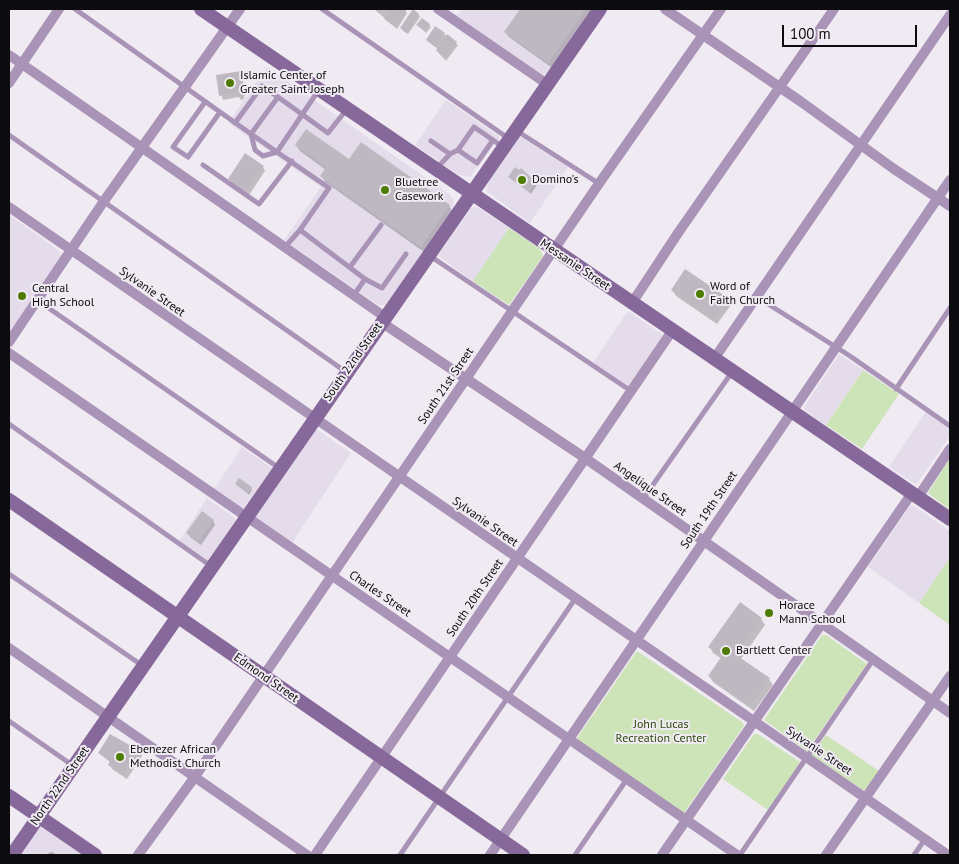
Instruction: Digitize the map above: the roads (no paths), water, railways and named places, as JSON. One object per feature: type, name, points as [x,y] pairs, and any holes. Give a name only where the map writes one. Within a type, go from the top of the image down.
[{"type":"street","points":[[9,82],[59,9]]},
{"type":"street","name":"Messanie Street","points":[[201,9],[950,519]]},
{"type":"street","points":[[9,342],[104,201],[144,148],[240,9]]},
{"type":"street","points":[[438,9],[547,84]]},
{"type":"street","name":"South 22nd Street","points":[[109,717],[279,468],[471,194],[505,139],[600,9]]},
{"type":"street","points":[[664,9],[703,34],[950,206]]},
{"type":"street","name":"South 21st Street","points":[[138,855],[194,778],[330,575],[721,9]]},
{"type":"street","points":[[632,303],[834,9]]},
{"type":"street","points":[[714,359],[950,15]]},
{"type":"street","name":"Angelique Street","points":[[9,55],[285,246],[466,379],[585,458],[950,713]]},
{"type":"street","name":"South 19th Street","points":[[490,855],[950,180]]},
{"type":"street","name":"Sylvanie Street","points":[[9,208],[314,420],[948,855]]},
{"type":"street","name":"South 20th Street","points":[[315,855],[672,331]]},
{"type":"street","name":"Charles Street","points":[[9,353],[739,855]]},
{"type":"street","points":[[662,855],[821,624],[950,449]]},
{"type":"street","name":"Edmond Street","points":[[9,500],[523,855]]},
{"type":"street","points":[[9,648],[307,855]]},
{"type":"street","points":[[826,855],[950,676]]},
{"type":"street","name":"North 22nd Street","points":[[12,855],[109,717]]},
{"type":"street","points":[[9,796],[95,855]]},
{"type":"lane","points":[[75,9],[329,188],[300,230],[285,246]]},
{"type":"lane","points":[[322,9],[505,139]]},
{"type":"lane","points":[[235,123],[262,86],[328,133],[347,109]]},
{"type":"lane","points":[[278,97],[251,134],[252,145],[258,154],[267,156],[277,152],[319,89]]},
{"type":"lane","points":[[205,102],[173,147],[188,157],[220,112]]},
{"type":"lane","points":[[436,170],[450,154],[458,150],[474,127],[505,139],[594,181],[598,185]]},
{"type":"lane","points":[[9,135],[347,372]]},
{"type":"lane","points":[[458,150],[477,163],[505,139]]},
{"type":"lane","points":[[431,141],[450,154]]},
{"type":"lane","points":[[203,165],[259,204],[292,162]]},
{"type":"lane","points":[[350,267],[381,225]]},
{"type":"lane","points":[[300,230],[382,288],[406,254]]},
{"type":"lane","points":[[428,255],[631,391]]},
{"type":"lane","points":[[354,295],[366,278]]},
{"type":"lane","points":[[757,297],[835,349],[850,356],[950,426]]},
{"type":"lane","points":[[37,300],[279,468]]},
{"type":"lane","points":[[896,389],[950,308]]},
{"type":"lane","points":[[643,499],[732,371]]},
{"type":"lane","points":[[9,424],[212,566]]},
{"type":"lane","points":[[9,574],[144,666]]},
{"type":"lane","points":[[400,855],[575,599]]},
{"type":"lane","points":[[739,855],[873,659]]},
{"type":"lane","points":[[9,721],[74,767]]},
{"type":"lane","points":[[575,855],[627,779]]},
{"type":"lane","points":[[914,855],[925,839]]},
{"type":"place","name":"Islamic Center of Greater Saint Joseph","points":[[230,83]]},
{"type":"place","name":"Domino's","points":[[522,180]]},
{"type":"place","name":"Bluetree Casework","points":[[385,190]]},
{"type":"place","name":"Word of Faith Church","points":[[700,294]]},
{"type":"place","name":"Central High School","points":[[22,296]]},
{"type":"place","name":"Horace Mann School","points":[[769,613]]},
{"type":"place","name":"Bartlett Center","points":[[726,651]]},
{"type":"place","name":"Ebenezer African Methodist Church","points":[[120,757]]},
{"type":"park label","name":"John Lucas Recreation Center","points":[[661,732]]}]
